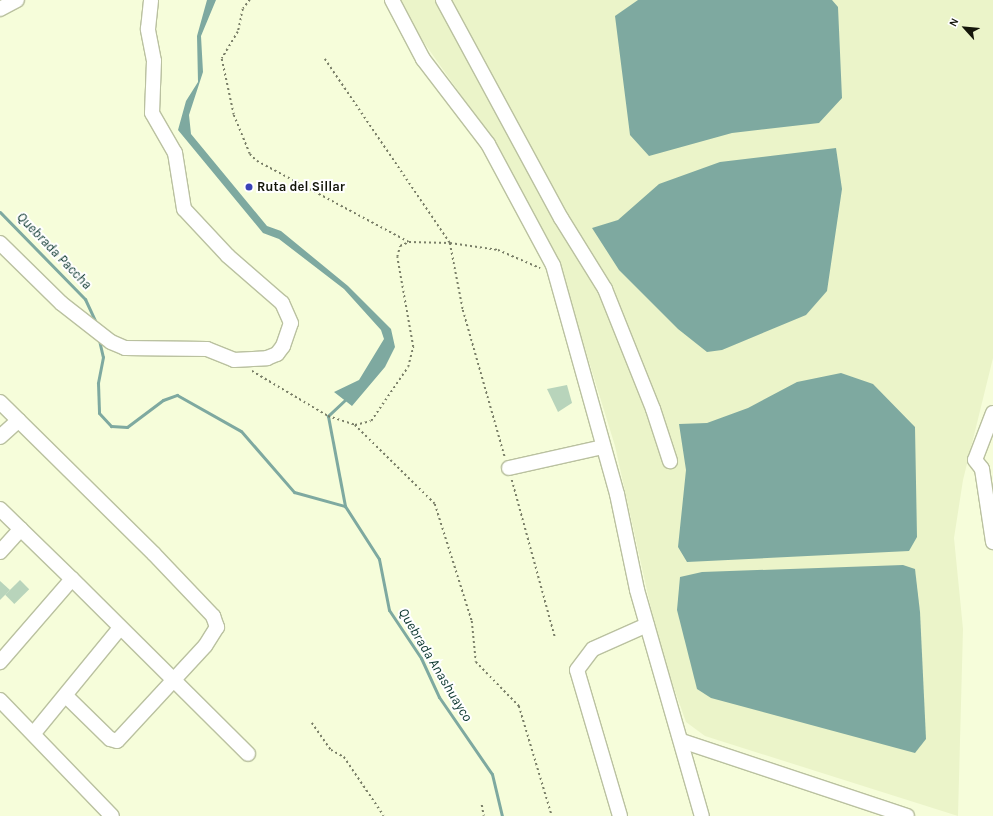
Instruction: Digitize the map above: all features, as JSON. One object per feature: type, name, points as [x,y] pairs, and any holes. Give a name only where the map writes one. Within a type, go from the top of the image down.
[{"type":"street","points":[[0,9],[17,0]]},
{"type":"street","points":[[0,243],[61,303],[111,342],[146,351],[207,349],[234,360],[277,354],[291,323],[282,303],[228,256],[184,209],[174,153],[152,113],[151,0]]},
{"type":"street","points":[[392,0],[423,59],[488,144],[553,265],[602,447],[646,625],[682,741],[702,816]]},
{"type":"street","points":[[443,0],[561,218],[605,289],[654,408],[670,461]]},
{"type":"street","points":[[0,402],[213,616],[217,627],[214,635],[171,680],[117,741],[110,740],[67,697]]},
{"type":"street","points":[[993,414],[975,460],[982,469],[993,542]]},
{"type":"street","points":[[0,437],[19,420]]},
{"type":"street","points":[[508,468],[602,447]]},
{"type":"street","points":[[0,508],[171,680],[248,754]]},
{"type":"street","points":[[0,552],[21,529]]},
{"type":"street","points":[[0,662],[72,579]]},
{"type":"street","points":[[620,816],[577,670],[593,649],[646,625]]},
{"type":"street","points":[[34,734],[67,697],[120,628]]},
{"type":"street","points":[[0,700],[112,816]]},
{"type":"street","points":[[682,741],[907,816]]},
{"type":"path","points":[[250,0],[243,9],[238,32],[222,59],[234,115],[250,154],[257,162],[409,242]]},
{"type":"path","points":[[325,60],[450,243],[463,310],[555,637]]},
{"type":"path","points":[[355,425],[371,421],[408,367],[413,347],[396,256],[400,246],[409,242],[450,243],[498,250],[537,268],[546,269],[553,265]]},
{"type":"path","points":[[234,360],[328,416],[355,425],[435,504],[472,621],[476,662],[519,706],[552,816]]},
{"type":"path","points":[[312,722],[331,750],[344,757],[384,816]]},
{"type":"path","points":[[482,805],[484,816]]},
{"type":"shaded area","points":[[401,0],[993,0],[993,358],[963,480],[954,538],[963,629],[958,816],[705,736],[686,722],[660,649],[615,446],[559,264],[461,95],[420,37]]},
{"type":"water","points":[[207,0],[216,0],[201,36],[203,72],[189,115],[191,134],[267,226],[281,231],[348,286],[391,329],[395,347],[385,367],[352,406],[334,392],[359,380],[384,339],[381,330],[344,289],[279,239],[263,233],[178,130],[186,101],[198,82],[197,36]]},
{"type":"water","points":[[638,0],[832,0],[838,7],[842,98],[819,123],[732,133],[649,156],[630,135],[615,16]]},
{"type":"water","points":[[836,148],[842,189],[827,291],[806,315],[722,350],[707,352],[678,329],[619,270],[592,228],[618,220],[659,184],[720,162]]},
{"type":"water","points":[[841,373],[873,384],[915,427],[917,537],[909,551],[687,562],[678,547],[686,470],[679,424],[707,423],[748,408],[797,382]]},
{"type":"water","points":[[903,565],[915,569],[920,612],[926,739],[915,753],[711,698],[697,689],[677,610],[680,577],[702,572]]},
{"type":"building","points":[[567,385],[572,403],[558,412],[547,389]]},
{"type":"building","points":[[20,580],[29,589],[14,604],[5,595]]},
{"type":"building","points":[[0,581],[10,590],[0,600]]},
{"type":"waterway","name":"Quebrada Paccha","points":[[0,212],[85,299],[96,323]]},
{"type":"waterway","name":"Quebrada Paccha","points":[[99,340],[103,357],[98,383],[99,413],[111,426],[127,427],[163,400],[177,395],[241,431],[294,492],[345,506]]},
{"type":"waterway","name":"Quebrada Anashuayco","points":[[346,399],[328,416],[345,506],[379,559],[389,610],[421,658],[439,697],[492,774],[502,816]]},
{"type":"place","name":"Ruta del Sillar","points":[[249,187]]}]
